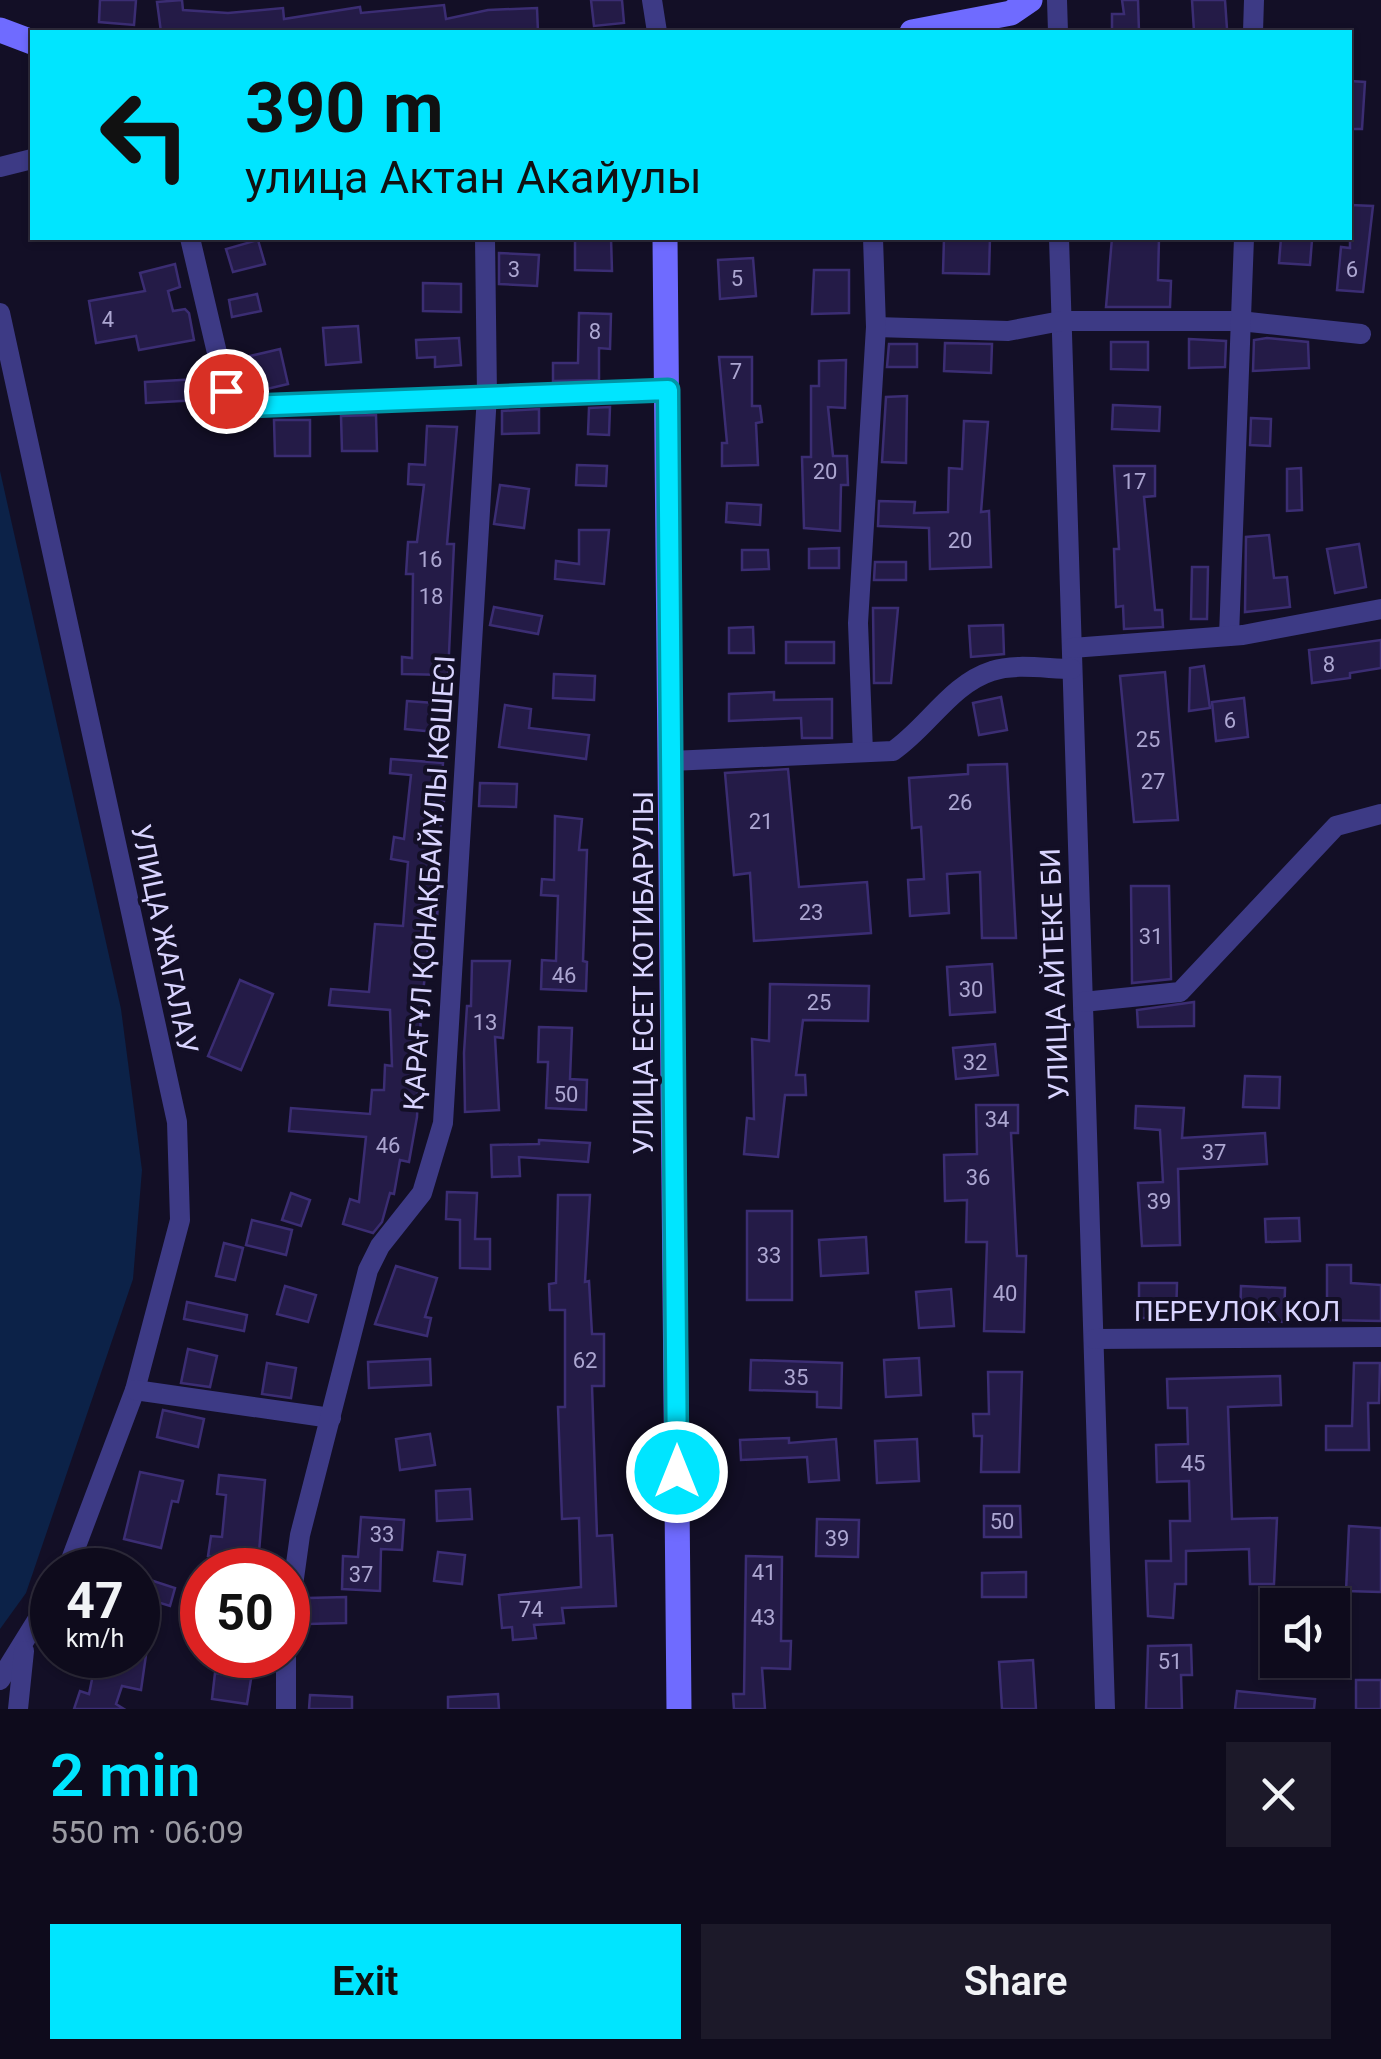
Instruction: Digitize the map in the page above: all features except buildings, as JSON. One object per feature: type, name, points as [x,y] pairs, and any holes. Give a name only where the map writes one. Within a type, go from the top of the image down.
[{"type":"main road","points":[[922,30],[1011,13],[1030,0]]},
{"type":"main road","points":[[0,30],[30,41]]},
{"type":"main road","name":"УЛИЦА ЕСЕТ КОТИБАРУЛЫ","points":[[665,240],[678,1709]]},
{"type":"street","points":[[652,0],[656,30]]},
{"type":"street","points":[[1058,0],[1058,30]]},
{"type":"street","points":[[1253,30],[1254,0]]},
{"type":"street","points":[[0,167],[30,160]]},
{"type":"street","points":[[190,240],[226,391],[235,402],[247,406],[668,390]]},
{"type":"street","name":"ҚАРАҒҰЛ ҚОНАҚБАЙҰЛЫ КӨШЕСІ","points":[[298,1548],[372,1258],[422,1193],[442,1124],[487,395],[486,240]]},
{"type":"street","points":[[863,752],[858,623],[876,326],[873,240]]},
{"type":"street","name":"УЛИЦА АЙТЕКЕ БИ","points":[[1060,240],[1106,1709]]},
{"type":"street","points":[[1229,636],[1244,240]]},
{"type":"street","name":"УЛИЦА ЖАГАЛАУ","points":[[0,313],[177,1122],[180,1220],[134,1390],[74,1548]]},
{"type":"street","points":[[876,326],[1008,330],[1061,321],[1240,322],[1361,334]]},
{"type":"street","points":[[671,762],[893,751],[919,733],[961,685],[995,669],[1229,636],[1381,609]]},
{"type":"street","points":[[1083,1002],[1180,992],[1336,826],[1381,814]]},
{"type":"street","name":"ПЕРЕУЛОК КОЛ","points":[[1094,1339],[1381,1338]]},
{"type":"street","points":[[134,1390],[331,1418]]},
{"type":"street","points":[[0,1680],[30,1635]]},
{"type":"street","points":[[18,1709],[25,1644]]},
{"type":"street","points":[[286,1678],[286,1709]]},
{"type":"water","points":[[0,471],[121,1009],[142,1170],[133,1279],[41,1548],[30,1548],[26,1593],[0,1629]]},
{"type":"route","points":[[226,391],[235,402],[247,406],[668,390],[677,1472]]}]
